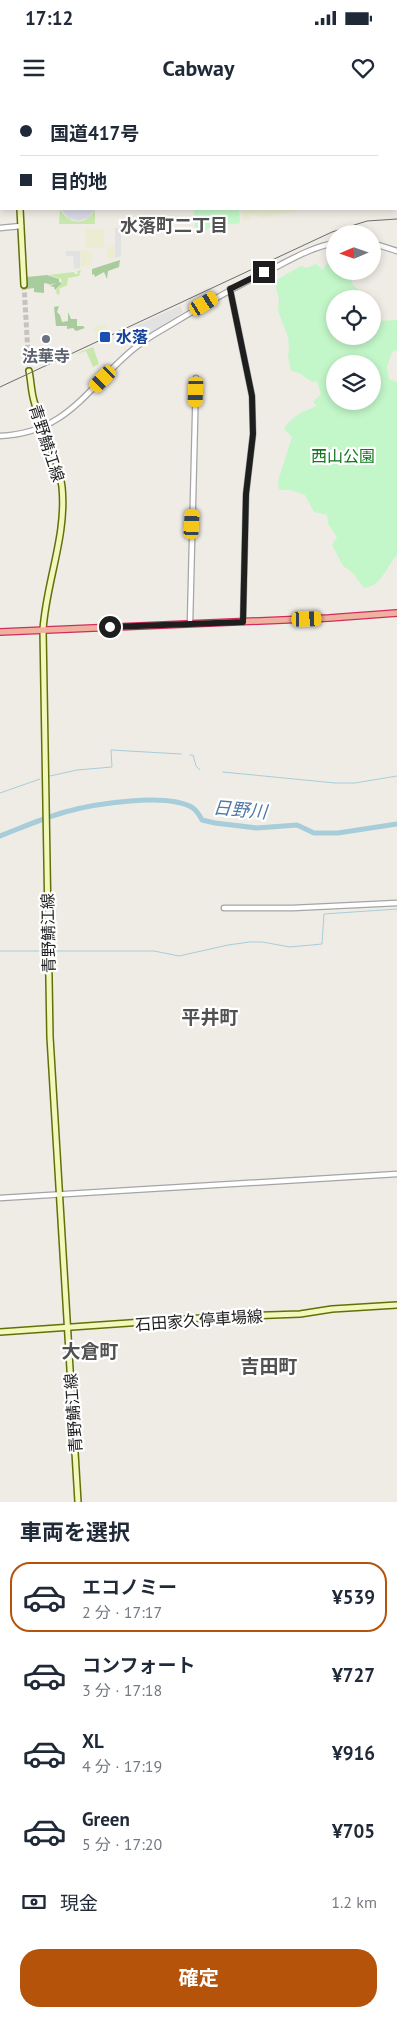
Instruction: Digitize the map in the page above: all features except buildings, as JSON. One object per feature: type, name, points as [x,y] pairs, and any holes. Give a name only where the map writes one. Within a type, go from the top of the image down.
[{"type":"highway","points":[[0,632],[329,618],[397,613]]},
{"type":"main road","points":[[20,210],[24,285]]},
{"type":"main road","name":"青野鯖江線","points":[[29,371],[34,402],[60,476],[63,516],[48,591],[43,630],[46,863],[50,1037],[78,1502]]},
{"type":"main road","name":"石田家久停車場線","points":[[0,1332],[300,1314],[332,1309],[397,1305]]},
{"type":"street","points":[[0,228],[21,226]]},
{"type":"street","points":[[0,436],[29,431],[63,416],[81,402],[127,355],[153,336],[230,289],[309,250],[326,245]]},
{"type":"street","points":[[381,246],[397,251]]},
{"type":"street","points":[[230,289],[252,396],[253,434],[246,494],[243,622]]},
{"type":"street","points":[[190,624],[196,378]]},
{"type":"street","points":[[224,908],[293,908],[397,903]]},
{"type":"street","points":[[0,1198],[397,1174]]},
{"type":"green space","points":[[60,210],[72,221],[83,221],[92,215],[95,210],[95,224],[59,224]]},
{"type":"green space","points":[[194,210],[239,210],[240,223],[225,225],[217,223],[201,233],[195,226]]},
{"type":"green space","points":[[242,210],[295,210],[262,218],[261,216],[250,214],[250,220],[243,221]]},
{"type":"green space","points":[[86,229],[104,230],[104,246],[101,248],[86,248]]},
{"type":"green space","points":[[115,246],[114,258],[108,260],[107,247]]},
{"type":"green space","points":[[80,251],[91,251],[92,265],[81,267]]},
{"type":"green space","points":[[120,260],[119,267],[108,271],[107,279],[104,272],[95,277],[94,274],[92,275],[92,269]]},
{"type":"green space","name":"西山公園","points":[[316,264],[323,270],[326,264],[326,280],[351,280],[353,285],[359,290],[326,290],[326,345],[381,345],[381,321],[397,320],[397,350],[392,352],[387,367],[389,379],[397,382],[397,555],[375,584],[364,588],[351,571],[343,566],[332,545],[337,537],[328,524],[327,515],[314,512],[305,495],[290,490],[279,490],[278,481],[292,437],[284,429],[294,417],[317,406],[313,402],[321,394],[317,381],[312,382],[299,373],[291,371],[288,356],[288,337],[278,311],[279,300],[275,284],[278,279],[301,266],[307,268]]},
{"type":"green space","points":[[81,270],[79,276],[68,278],[67,285],[59,289],[60,293],[57,295],[56,290],[62,283],[61,279],[49,275],[74,272],[78,274],[77,271]]},
{"type":"green space","points":[[47,275],[59,279],[59,282],[62,283],[55,290],[54,287],[50,286],[56,283],[49,285],[44,283],[44,293],[34,292],[34,288],[27,289],[27,277]]},
{"type":"green space","points":[[59,306],[57,312],[62,322],[68,321],[68,312],[71,319],[77,319],[77,326],[85,328],[76,331],[73,328],[67,329],[67,326],[56,326],[54,307]]},
{"type":"green space","points":[[105,324],[108,333],[97,338],[93,327]]},
{"type":"green space","points":[[93,347],[99,364],[93,367],[86,351],[73,355]]},
{"type":"shaded area","points":[[62,210],[94,210],[88,218],[78,221],[68,218]]},
{"type":"shaded area","points":[[115,228],[121,228],[121,256],[115,258]]},
{"type":"shaded area","points":[[66,251],[80,251],[80,268],[74,269],[73,256],[66,256]]},
{"type":"shaded area","points":[[180,306],[183,312],[150,333],[132,332],[135,326]]},
{"type":"waterway","points":[[50,776],[77,770],[112,767],[111,750],[181,754]]},
{"type":"waterway","points":[[190,755],[193,755],[196,766],[200,770]]},
{"type":"waterway","points":[[223,772],[335,783],[355,783],[397,776]]},
{"type":"waterway","points":[[0,793],[40,779]]},
{"type":"waterway","name":"日野川","points":[[0,836],[65,812],[111,803],[149,800],[181,803],[193,808],[202,820],[257,828],[297,825],[314,833],[338,833],[397,824]]},
{"type":"waterway","points":[[50,951],[154,951],[179,956],[250,942],[290,947],[322,944],[324,914],[397,909]]},
{"type":"waterway","points":[[0,951],[46,951]]},
{"type":"tunnel","points":[[24,285],[29,371]]},
{"type":"tram line","points":[[0,387],[332,232],[367,221],[397,219]]},
{"type":"place","name":"水落","points":[[105,337]]},
{"type":"place","name":"法華寺","points":[[46,339]]},
{"type":"district","name":"水落町二丁目","points":[[174,226]]},
{"type":"district","name":"平井町","points":[[210,1017]]},
{"type":"district","name":"大倉町","points":[[90,1351]]},
{"type":"district","name":"吉田町","points":[[269,1366]]},
{"type":"route","points":[[110,627],[243,622],[247,468],[253,434],[252,396],[251,381],[230,289],[264,272]]}]
